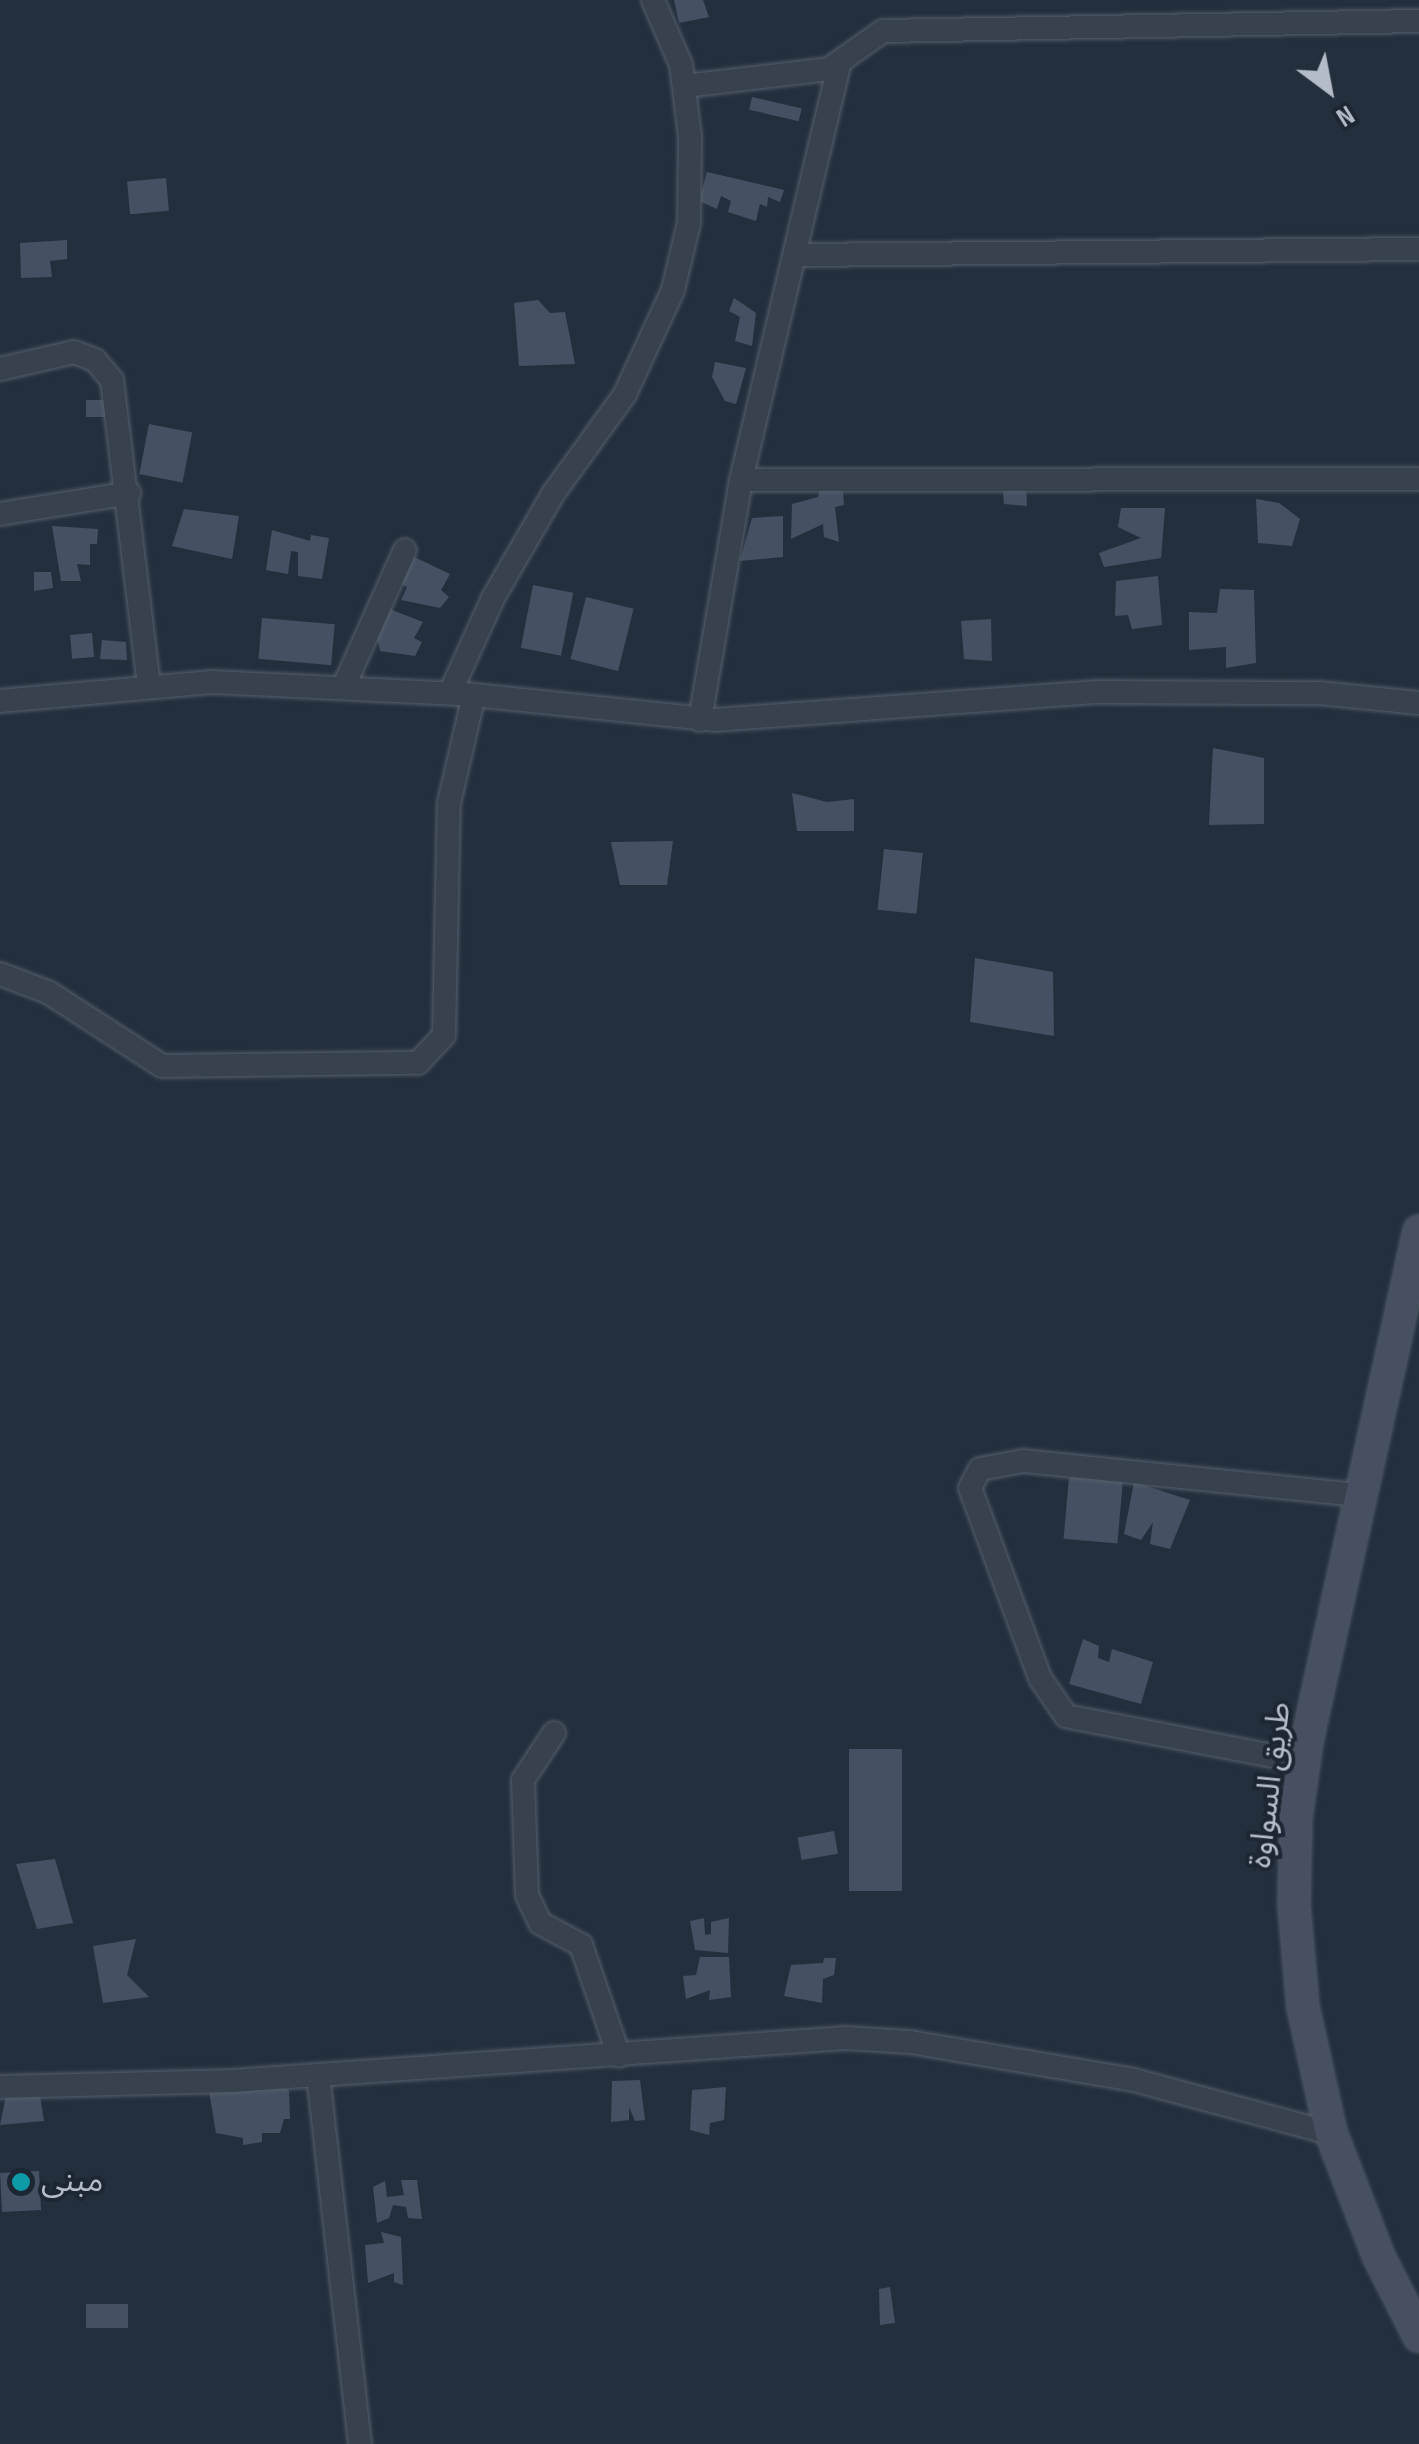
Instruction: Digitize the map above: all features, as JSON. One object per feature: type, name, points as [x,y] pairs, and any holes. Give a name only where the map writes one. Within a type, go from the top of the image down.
[{"type":"street","points":[[450,694],[537,520],[625,394],[656,336],[689,224],[686,86],[674,39],[652,0]]},
{"type":"street","points":[[686,86],[808,74],[840,62],[883,30],[1419,21]]},
{"type":"street","points":[[700,720],[740,480],[797,255],[840,62]]},
{"type":"street","points":[[797,255],[1419,249]]},
{"type":"street","points":[[0,369],[74,352],[95,360],[118,402],[149,687]]},
{"type":"street","points":[[740,480],[1419,479]]},
{"type":"street","points":[[0,514],[128,494]]},
{"type":"street","points":[[344,688],[405,550]]},
{"type":"street","points":[[0,702],[212,682],[474,695],[700,720],[1098,692],[1319,693],[1419,702]]},
{"type":"street","points":[[0,974],[48,992],[162,1066],[418,1062],[444,1035],[449,804],[474,695]]},
{"type":"street","name":"طريق السواوة","points":[[1419,1230],[1359,1495],[1296,1816],[1296,1954],[1331,2133],[1378,2255],[1419,2336]]},
{"type":"street","points":[[1304,1762],[1066,1716],[1040,1678],[970,1488],[980,1469],[1023,1461],[1359,1495]]},
{"type":"street","points":[[554,1733],[523,1780],[527,1895],[540,1923],[582,1946],[619,2056]]},
{"type":"street","points":[[0,2087],[318,2075],[846,2038],[910,2042],[1134,2080],[1331,2133]]},
{"type":"street","points":[[318,2075],[360,2444]]},
{"type":"building","points":[[674,0],[703,0],[709,17],[679,23]]},
{"type":"building","points":[[752,97],[802,108],[799,121],[749,110]]},
{"type":"building","points":[[707,172],[784,190],[780,202],[768,197],[767,207],[760,204],[756,221],[728,212],[731,201],[721,196],[717,209],[699,201]]},
{"type":"building","points":[[166,178],[169,211],[130,214],[127,181]]},
{"type":"building","points":[[67,240],[67,259],[50,261],[52,277],[21,278],[20,243]]},
{"type":"building","points":[[734,298],[756,313],[752,346],[735,341],[740,317],[729,311]]},
{"type":"building","points":[[538,300],[550,313],[565,312],[575,364],[519,366],[514,303]]},
{"type":"building","points":[[715,362],[746,368],[736,404],[725,401],[712,377]]},
{"type":"building","points":[[86,400],[105,400],[105,417],[86,417]]},
{"type":"building","points":[[149,424],[192,432],[182,482],[139,474]]},
{"type":"building","points":[[1002,481],[1026,485],[1027,506],[1004,504]]},
{"type":"building","points":[[820,489],[843,491],[844,505],[835,507],[839,542],[824,537],[823,524],[791,539],[792,504],[818,497]]},
{"type":"building","points":[[1256,499],[1279,503],[1300,519],[1292,546],[1258,543]]},
{"type":"building","points":[[1121,508],[1165,508],[1161,558],[1104,567],[1099,553],[1141,538],[1118,527]]},
{"type":"building","points":[[184,509],[239,516],[232,559],[172,546]]},
{"type":"building","points":[[783,516],[783,557],[740,561],[752,518]]},
{"type":"building","points":[[52,526],[98,529],[97,544],[90,544],[90,565],[77,564],[81,581],[61,581]]},
{"type":"building","points":[[272,530],[310,541],[311,535],[329,538],[322,579],[298,576],[298,552],[291,551],[288,574],[266,570]]},
{"type":"building","points":[[410,555],[450,574],[441,590],[449,597],[440,608],[401,600],[407,587],[399,583]]},
{"type":"building","points":[[34,572],[51,572],[53,588],[34,591]]},
{"type":"building","points":[[1158,576],[1162,625],[1132,629],[1128,615],[1115,616],[1116,581]]},
{"type":"building","points":[[533,585],[573,593],[561,656],[521,648]]},
{"type":"building","points":[[1220,589],[1254,590],[1256,663],[1226,668],[1226,647],[1189,650],[1189,612],[1217,613]]},
{"type":"building","points":[[586,597],[634,609],[618,671],[571,659]]},
{"type":"building","points":[[387,608],[423,622],[414,638],[422,642],[415,656],[380,651],[376,632]]},
{"type":"building","points":[[262,618],[335,624],[331,665],[258,659]]},
{"type":"building","points":[[991,619],[992,661],[964,659],[961,621]]},
{"type":"building","points":[[92,633],[94,657],[72,659],[70,635]]},
{"type":"building","points":[[102,640],[126,642],[127,660],[100,659]]},
{"type":"building","points":[[1213,748],[1264,758],[1264,824],[1209,825]]},
{"type":"building","points":[[792,793],[827,802],[854,799],[854,831],[797,831]]},
{"type":"building","points":[[673,841],[667,885],[620,885],[611,842]]},
{"type":"building","points":[[884,849],[923,853],[916,914],[878,910]]},
{"type":"building","points":[[975,958],[1053,972],[1054,1036],[970,1022]]},
{"type":"building","points":[[1069,1477],[1123,1482],[1117,1543],[1064,1539]]},
{"type":"building","points":[[1134,1482],[1190,1500],[1170,1549],[1150,1544],[1153,1522],[1141,1540],[1124,1534]]},
{"type":"building","points":[[1083,1639],[1099,1646],[1098,1658],[1109,1662],[1112,1649],[1153,1662],[1141,1704],[1069,1684]]},
{"type":"building","points":[[849,1749],[902,1749],[902,1891],[849,1891]]},
{"type":"building","points":[[834,1831],[838,1854],[802,1860],[798,1837]]},
{"type":"building","points":[[55,1859],[73,1923],[37,1929],[16,1864]]},
{"type":"building","points":[[704,1918],[705,1935],[711,1934],[711,1922],[729,1918],[728,1953],[695,1950],[690,1921]]},
{"type":"building","points":[[136,1939],[127,1975],[149,1997],[103,2003],[93,1946]]},
{"type":"building","points":[[700,1957],[729,1957],[731,1997],[709,2000],[710,1990],[686,1999],[683,1976],[696,1975]]},
{"type":"building","points":[[824,1958],[836,1958],[834,1975],[823,1979],[822,2003],[784,1996],[791,1965],[823,1963]]},
{"type":"building","points":[[640,2080],[645,2120],[635,2121],[629,2107],[629,2120],[611,2122],[612,2081]]},
{"type":"building","points":[[280,2083],[289,2091],[290,2119],[284,2119],[280,2133],[262,2133],[262,2142],[243,2145],[243,2138],[216,2133],[208,2085]]},
{"type":"building","points":[[726,2087],[724,2120],[710,2123],[709,2135],[690,2130],[692,2090]]},
{"type":"building","points":[[7,2091],[40,2096],[44,2121],[0,2125]]},
{"type":"building","name":"مبنى","points":[[39,2171],[41,2210],[2,2212],[0,2173]]},
{"type":"building","points":[[401,2180],[417,2180],[422,2219],[408,2218],[406,2207],[393,2205],[389,2218],[377,2223],[373,2187],[385,2181],[387,2197],[404,2195]]},
{"type":"building","points":[[381,2232],[401,2237],[403,2285],[394,2282],[394,2273],[368,2283],[365,2245],[384,2243]]},
{"type":"building","points":[[890,2287],[895,2323],[880,2325],[879,2289]]},
{"type":"building","points":[[86,2304],[128,2304],[128,2328],[86,2328]]},
{"type":"place","name":"مبنى","points":[[21,2182]]}]
